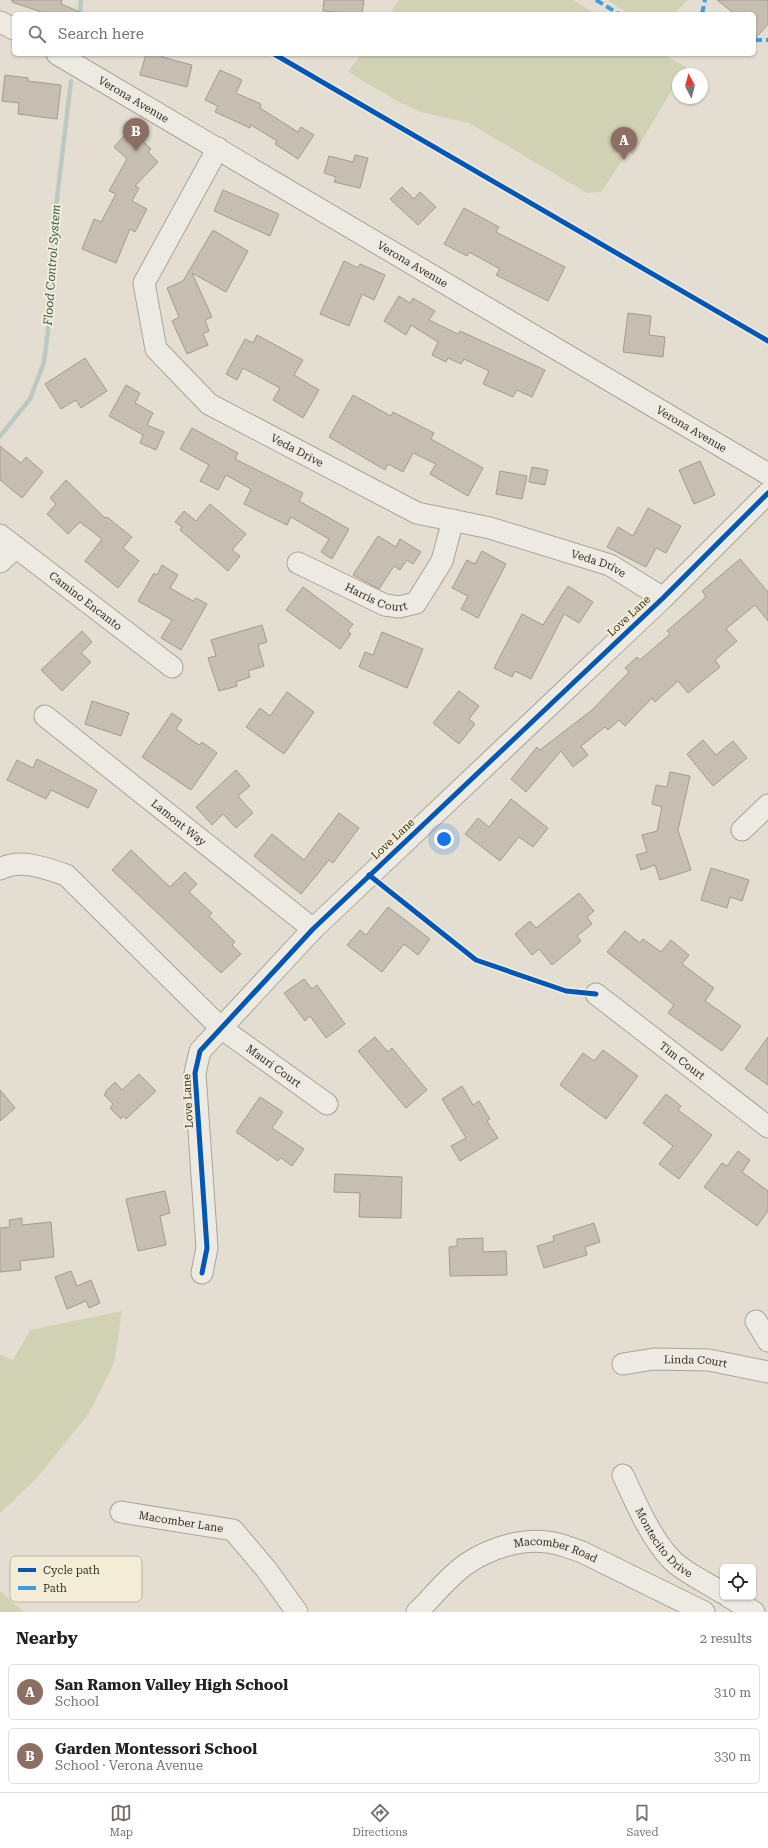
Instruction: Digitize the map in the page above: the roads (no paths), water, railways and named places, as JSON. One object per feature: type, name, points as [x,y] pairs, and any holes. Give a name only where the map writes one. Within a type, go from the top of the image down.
[{"type":"street","points":[[0,22],[12,27]]},
{"type":"street","name":"Verona Avenue","points":[[60,56],[768,474]]},
{"type":"street","name":"Veda Drive","points":[[218,148],[144,284],[156,349],[209,404],[417,513],[490,528],[610,565],[662,598]]},
{"type":"street","name":"Love Lane","points":[[202,1273],[207,1248],[195,1073],[200,1051],[313,929],[662,598],[768,493]]},
{"type":"street","name":"Harris Court","points":[[298,563],[385,606],[399,607],[416,603],[442,561],[453,520]]},
{"type":"street","points":[[0,562],[8,541]]},
{"type":"street","name":"Camino Encanto","points":[[8,541],[172,667]]},
{"type":"street","name":"Lamont Way","points":[[45,716],[313,929]]},
{"type":"street","points":[[742,830],[768,805]]},
{"type":"street","points":[[0,869],[7,865],[38,865],[66,875],[221,1028]]},
{"type":"street","name":"Tim Court","points":[[596,994],[768,1127]]},
{"type":"street","name":"Mauri Court","points":[[221,1028],[327,1104]]},
{"type":"street","points":[[756,1321],[768,1341]]},
{"type":"street","name":"Linda Court","points":[[623,1364],[654,1359],[709,1360],[768,1372]]},
{"type":"street","name":"Montecito Drive","points":[[623,1475],[638,1508],[672,1561],[720,1591]]},
{"type":"street","name":"Macomber Lane","points":[[121,1512],[233,1530],[266,1569],[297,1612]]},
{"type":"street","name":"Macomber Road","points":[[417,1612],[449,1579],[468,1563],[499,1548],[531,1541],[563,1545],[582,1552],[704,1612]]},
{"type":"street","points":[[734,1600],[754,1612]]},
{"type":"waterway","name":"Flood Control System","points":[[80,12],[81,0]]},
{"type":"waterway","name":"Flood Control System","points":[[0,436],[30,399],[44,362],[50,314],[55,215],[71,81]]},
{"type":"place","name":"Garden Montessori School","points":[[136,151]]},
{"type":"place","name":"San Ramon Valley High School","points":[[624,160]]}]
